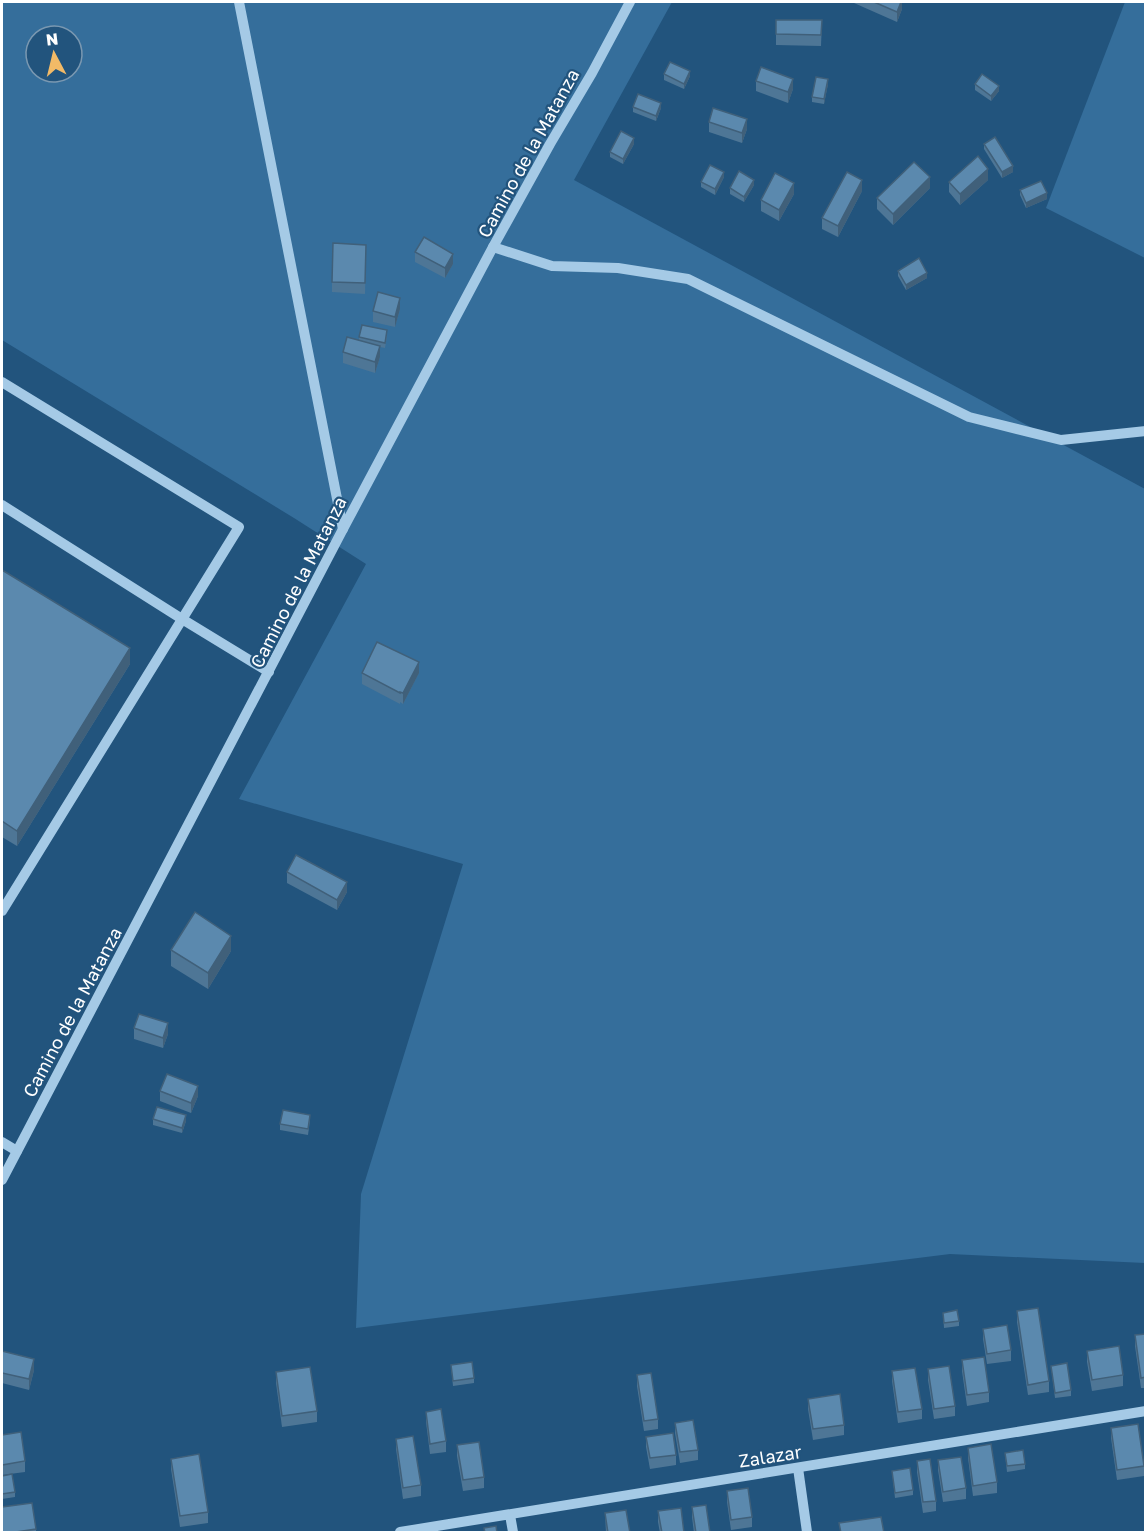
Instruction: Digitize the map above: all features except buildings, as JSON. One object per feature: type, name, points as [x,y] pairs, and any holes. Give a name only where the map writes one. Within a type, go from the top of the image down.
[{"type":"street","points":[[239,2],[343,529]]},
{"type":"street","name":"Camino de la Matanza","points":[[2,1180],[493,247],[630,2]]},
{"type":"street","points":[[493,247],[552,266],[618,268],[688,279],[969,417],[1061,440],[1146,431]]},
{"type":"street","points":[[2,382],[239,527],[2,911]]},
{"type":"street","points":[[2,505],[269,672]]},
{"type":"street","points":[[2,1142],[17,1151]]},
{"type":"street","name":"Zalazar","points":[[400,1533],[1146,1411]]},
{"type":"street","points":[[798,1468],[807,1533]]},
{"type":"street","points":[[510,1515],[513,1533]]},
{"type":"shaded area","points":[[2,2],[672,2],[574,180],[1145,489],[1145,1263],[950,1254],[356,1328],[361,1194],[463,864],[239,799],[366,564],[2,340]]},
{"type":"shaded area","points":[[1125,2],[1145,2],[1145,258],[1046,208]]}]
